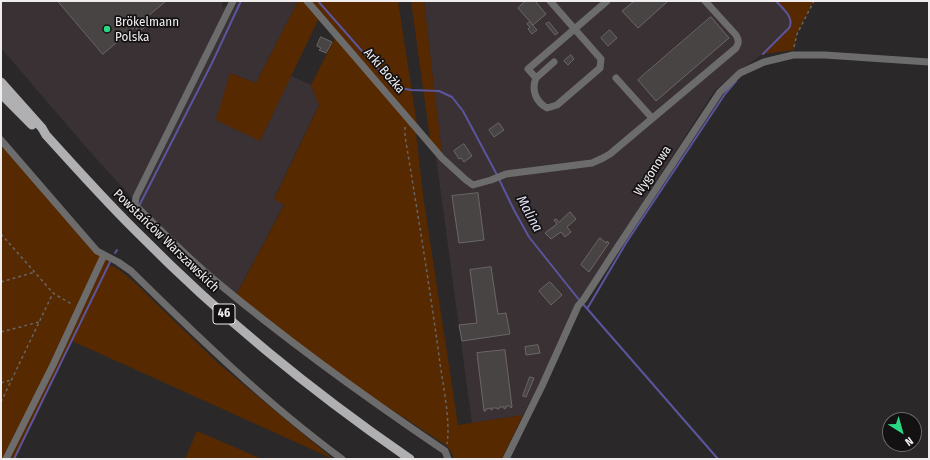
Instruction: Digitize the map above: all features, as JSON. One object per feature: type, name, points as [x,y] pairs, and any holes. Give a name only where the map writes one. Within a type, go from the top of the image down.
[{"type":"main road","name":"Powstańców Warszawskich","points":[[1,82],[96,191],[141,237],[229,319],[298,378],[358,423],[410,459]]},
{"type":"main road","name":"Powstańców Warszawskich","points":[[1,94],[38,132],[46,135]]},
{"type":"street","points":[[233,1],[136,197],[135,205],[211,277],[248,308],[364,396],[445,452],[448,459]]},
{"type":"street","name":"Arki Bożka","points":[[307,1],[442,158],[473,185],[506,174],[581,165],[599,160],[610,154],[652,118]]},
{"type":"street","points":[[550,1],[601,59],[602,64],[600,68],[557,105],[552,108],[547,108],[538,101],[535,92],[536,78],[554,62]]},
{"type":"street","points":[[536,78],[528,69],[607,1]]},
{"type":"street","points":[[616,78],[652,118],[736,48],[738,40],[736,35],[705,1]]},
{"type":"street","name":"Wygonowa","points":[[506,459],[542,386],[578,306],[720,92],[740,73],[764,62],[793,55],[825,55],[929,62]]},
{"type":"street","points":[[1,140],[97,250],[131,271],[226,363],[274,405],[342,459]]},
{"type":"street","points":[[6,459],[80,309],[104,255]]},
{"type":"path","points":[[793,55],[797,34],[814,1]]},
{"type":"path","points":[[404,113],[405,136],[429,283],[446,407],[449,433],[445,452]]},
{"type":"path","points":[[1,234],[53,293],[80,309]]},
{"type":"path","points":[[1,282],[35,272]]},
{"type":"path","points":[[1,402],[53,293]]},
{"type":"path","points":[[1,332],[39,322]]},
{"type":"path","points":[[1,383],[12,380]]},
{"type":"shaded area","points":[[1,1],[222,1],[223,8],[233,1],[298,1],[256,83],[230,73],[260,141],[291,76],[311,85],[319,104],[274,198],[284,204],[235,297],[211,277],[135,201],[92,154],[1,48]]},
{"type":"shaded area","points":[[298,1],[398,1],[417,124],[416,134],[423,195],[458,425],[523,415],[502,459],[454,459],[447,446],[383,404],[380,406],[235,297],[284,205],[274,199],[319,105],[311,85],[337,34],[320,16],[260,141],[216,120],[230,73],[256,83]]},
{"type":"shaded area","points":[[411,1],[424,1],[442,154],[430,139]]},
{"type":"shaded area","points":[[424,1],[776,1],[791,19],[791,25],[789,28],[763,54],[738,71],[715,90],[610,253],[523,415],[472,423],[436,157],[442,157]]},
{"type":"shaded area","points":[[776,1],[814,1],[797,34],[794,50],[763,54],[789,28],[790,24],[789,17]]},
{"type":"shaded area","points":[[1,147],[12,152],[91,244],[112,259],[109,265],[117,268],[134,282],[219,364],[333,459],[72,341],[14,459],[1,459]]},
{"type":"shaded area","points":[[197,431],[262,459],[185,459]]},
{"type":"building","name":"Brökelmann Polska","points":[[58,1],[166,1],[148,16],[152,21],[139,32],[135,27],[103,54]]},
{"type":"building","points":[[526,1],[535,1],[546,14],[533,25],[518,8]]},
{"type":"building","points":[[632,1],[668,1],[638,28],[622,11],[633,2]]},
{"type":"building","points":[[711,17],[729,38],[656,101],[638,80]]},
{"type":"building","points":[[530,22],[537,30],[532,34],[528,29],[530,27],[527,24]]},
{"type":"building","points":[[549,22],[558,33],[555,35],[546,24]]},
{"type":"building","points":[[610,30],[617,38],[608,46],[601,38]]},
{"type":"building","points":[[321,37],[332,42],[326,53],[319,50],[321,48],[317,46]]},
{"type":"building","points":[[571,55],[574,59],[568,65],[564,61]]},
{"type":"building","points":[[499,123],[504,130],[494,137],[489,130]]},
{"type":"building","points":[[464,144],[472,156],[464,162],[461,158],[459,159],[454,151]]},
{"type":"building","points":[[478,193],[484,240],[459,243],[452,196]]},
{"type":"building","points":[[570,212],[576,219],[567,227],[571,232],[565,237],[561,232],[551,239],[545,233],[557,224],[554,220],[556,219],[559,222]]},
{"type":"building","points":[[600,238],[606,243],[607,241],[609,243],[589,272],[581,265]]},
{"type":"building","points":[[491,267],[498,314],[506,313],[510,334],[462,341],[459,325],[477,323],[470,270]]},
{"type":"building","points":[[550,282],[562,295],[551,305],[539,291]]},
{"type":"building","points":[[538,345],[540,353],[526,355],[525,347]]},
{"type":"building","points":[[505,350],[512,407],[506,406],[504,409],[504,407],[499,407],[499,409],[492,408],[492,410],[490,408],[484,411],[477,353]]},
{"type":"building","points":[[530,377],[534,378],[526,397],[523,396]]},
{"type":"waterway","points":[[140,204],[212,63],[241,1]]},
{"type":"waterway","name":"Malina","points":[[318,1],[392,83],[401,88],[411,90],[439,91],[452,97],[463,111],[529,237],[580,301]]},
{"type":"waterway","points":[[763,54],[789,28],[790,24],[789,17],[776,1]]},
{"type":"waterway","points":[[587,309],[626,243],[725,94],[736,81]]},
{"type":"waterway","points":[[14,459],[110,262]]},
{"type":"waterway","name":"Malina","points":[[583,304],[718,459]]},
{"type":"place","name":"Brökelmann Polska","points":[[107,29]]}]
